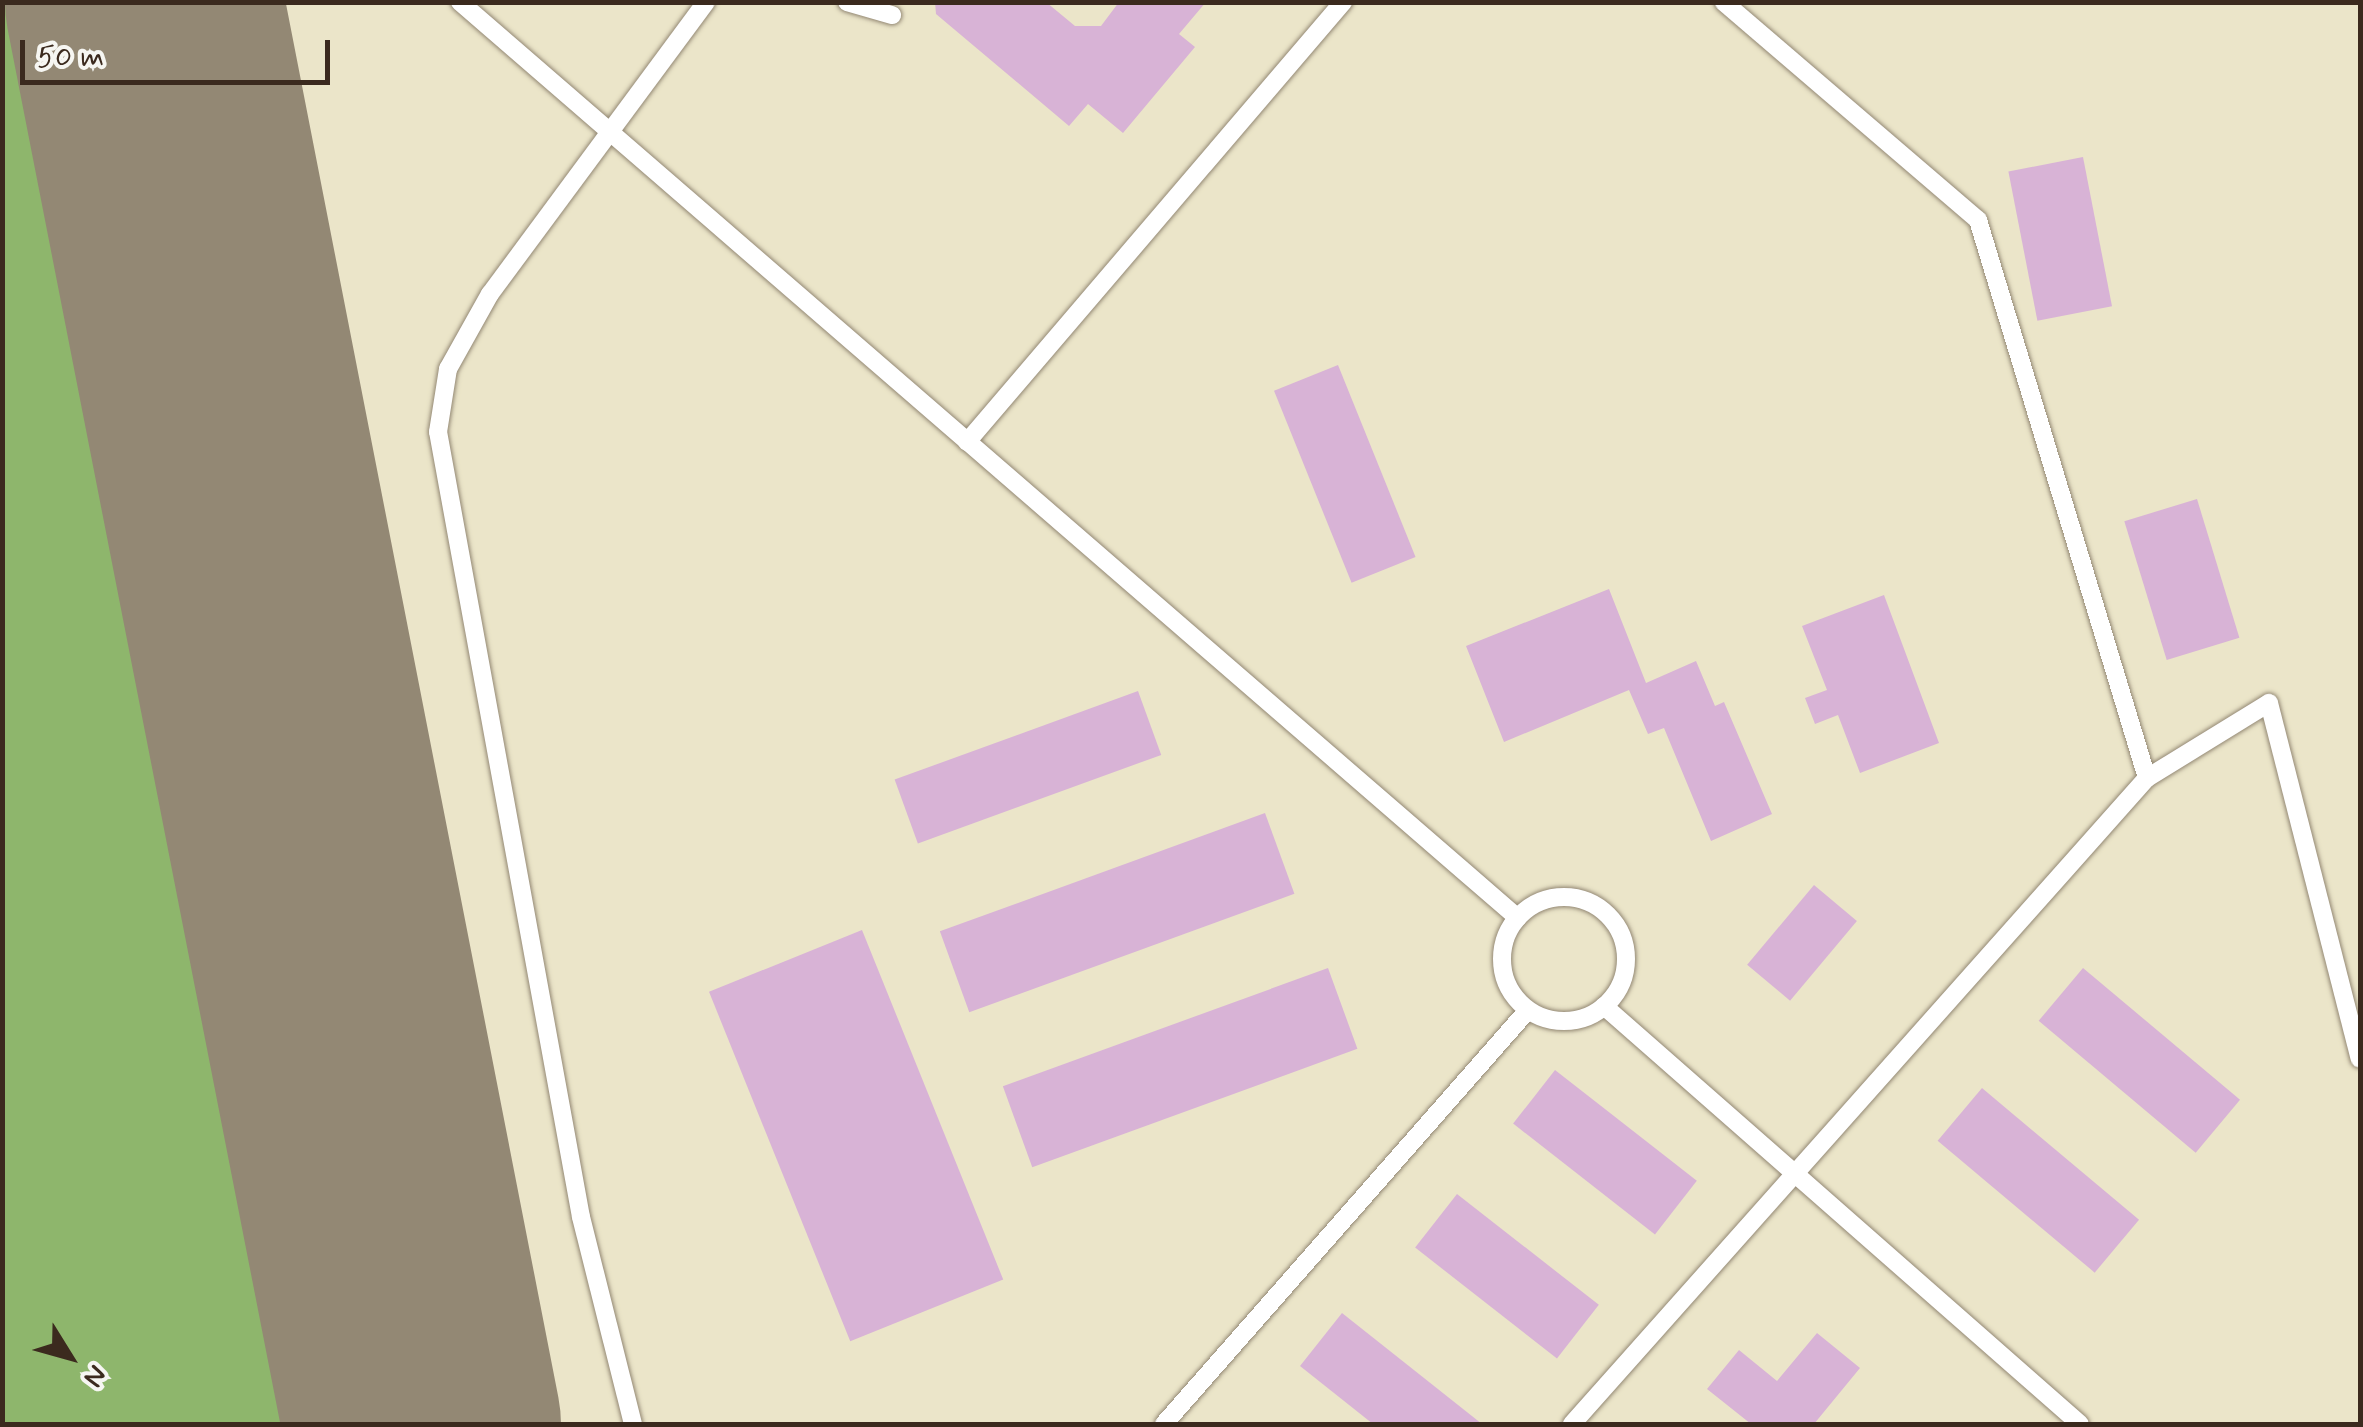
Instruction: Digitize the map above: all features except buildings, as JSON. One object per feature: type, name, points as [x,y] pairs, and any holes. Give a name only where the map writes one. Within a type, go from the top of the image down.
[{"type":"lane","points":[[460,2],[1518,918]]},
{"type":"lane","points":[[632,1424],[581,1218],[438,432],[448,369],[490,294],[606,130],[696,24],[706,2]]},
{"type":"lane","points":[[847,2],[892,15]]},
{"type":"lane","points":[[967,442],[1343,2]]},
{"type":"lane","points":[[1724,2],[1978,220],[2147,778]]},
{"type":"lane","points":[[1572,1424],[2147,778],[2269,703],[2360,1060]]},
{"type":"lane","points":[[1552,898],[1592,904],[1608,916],[1620,932],[1625,972],[1604,1006],[1567,1022],[1528,1010],[1513,995],[1502,956],[1518,918],[1552,898]]},
{"type":"lane","points":[[1604,1006],[2080,1424]]},
{"type":"lane","points":[[1164,1424],[1528,1010]]},
{"type":"green space","points":[[2,3],[28,3],[210,980],[307,1424],[3,1424]]},
{"type":"runway","points":[[144,2],[422,1424]]}]
